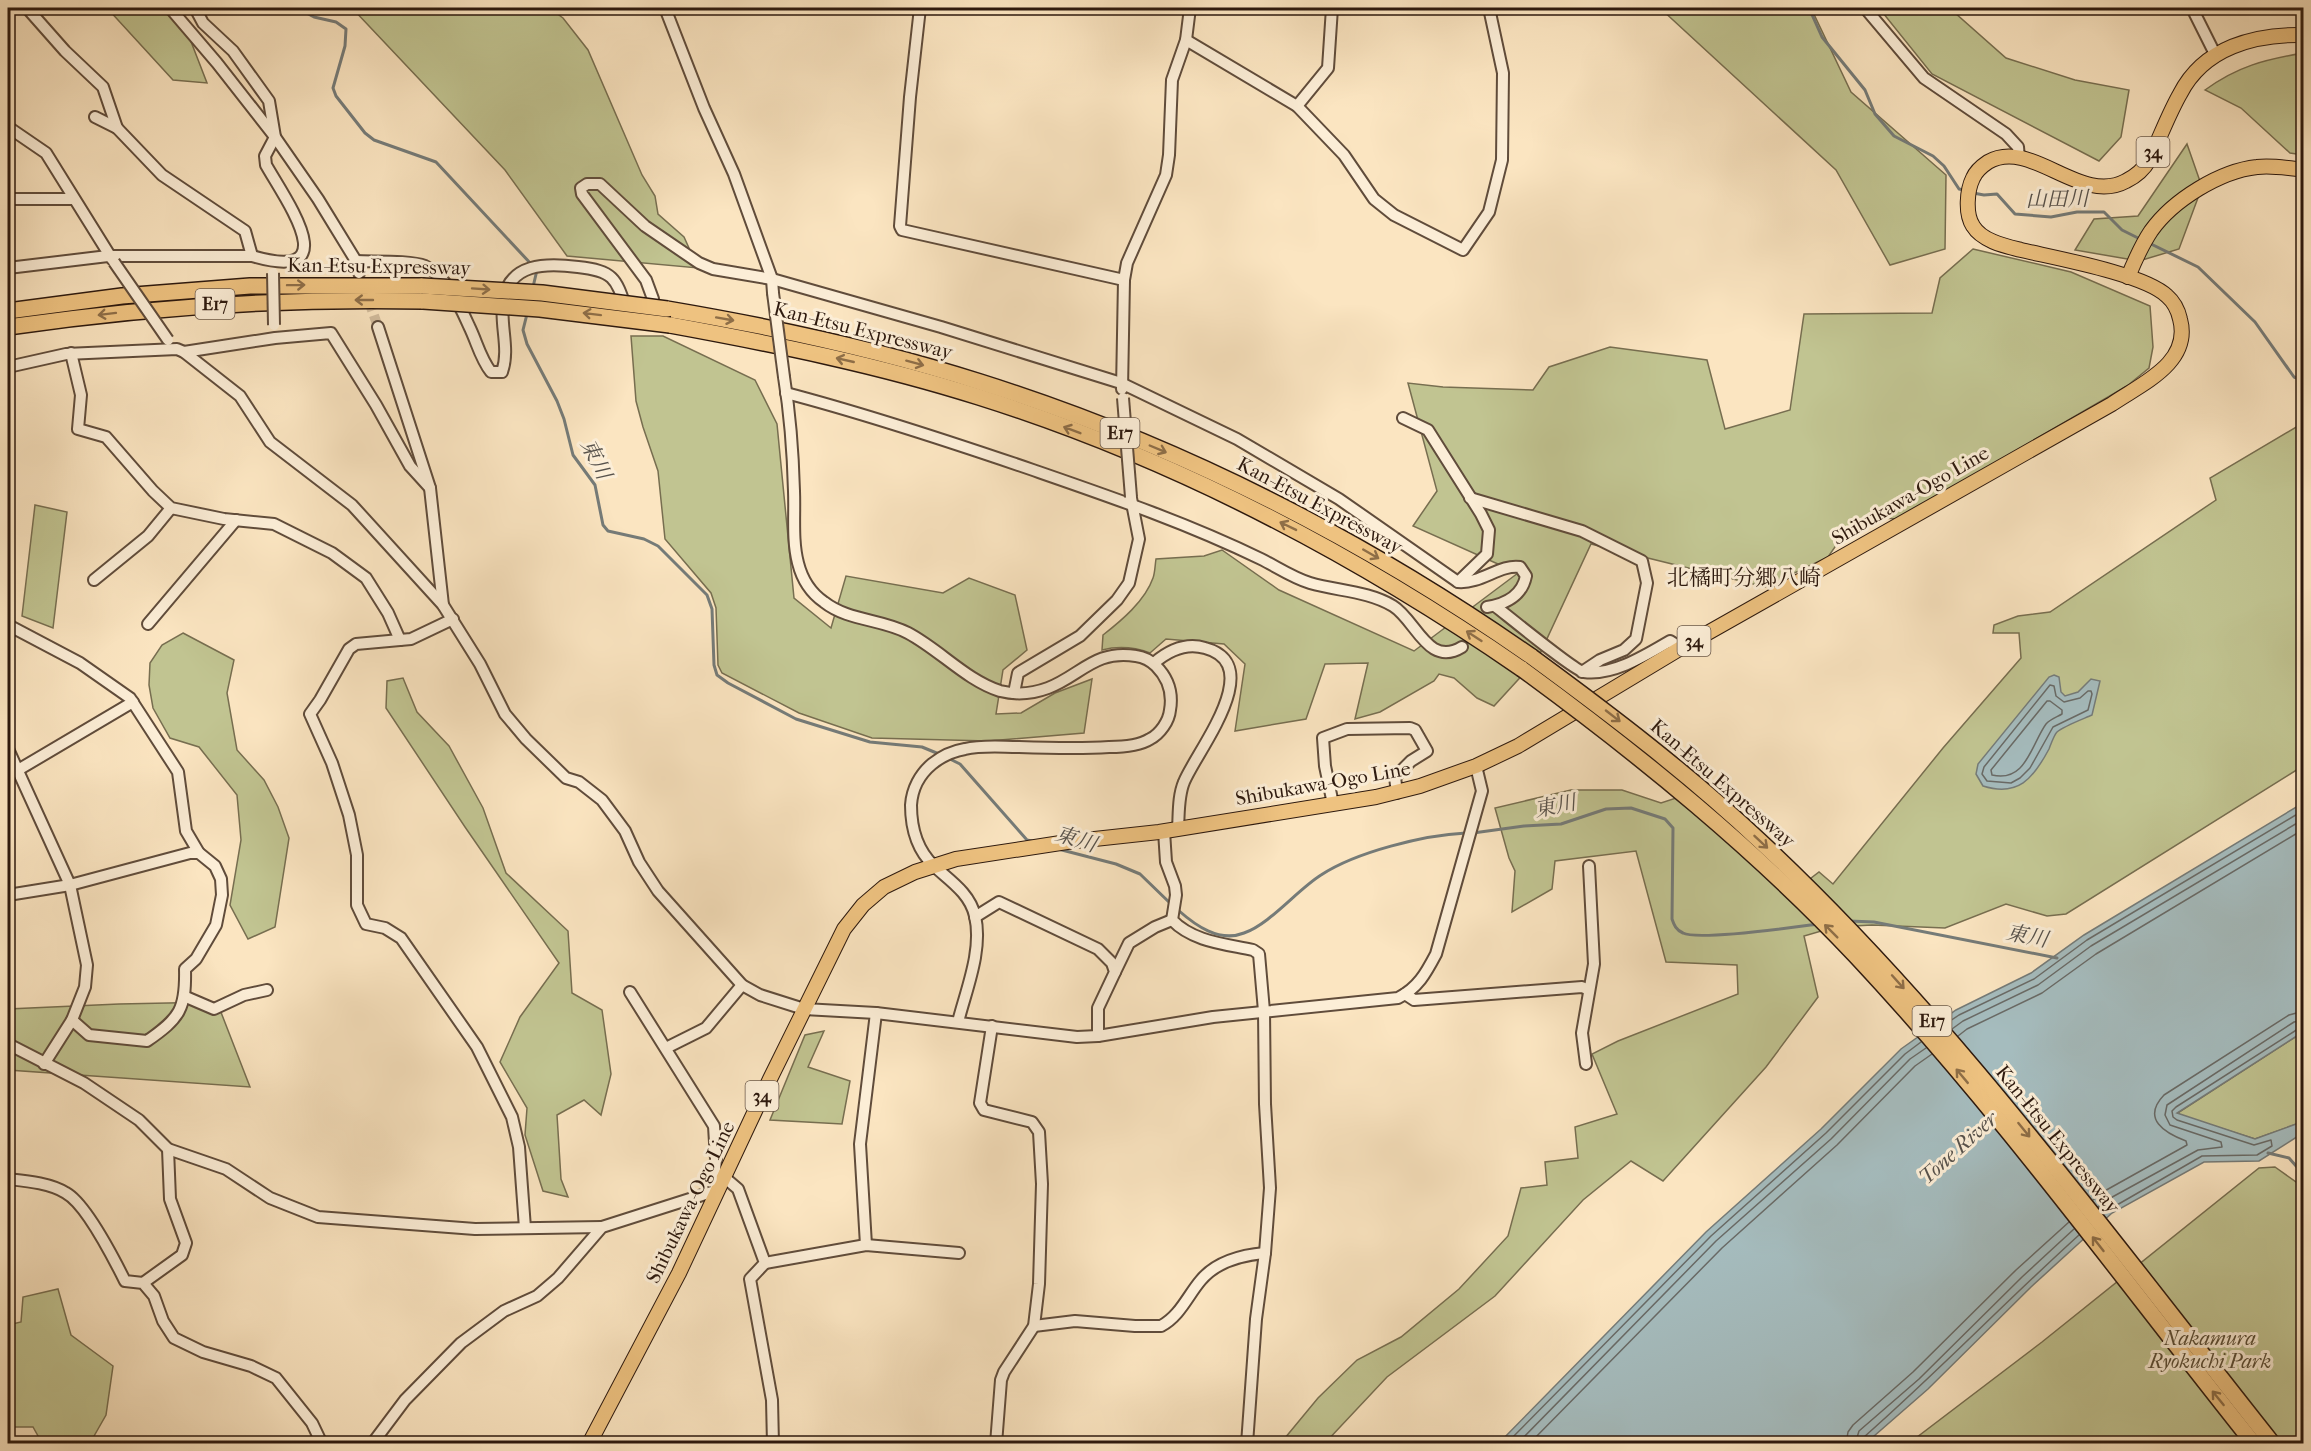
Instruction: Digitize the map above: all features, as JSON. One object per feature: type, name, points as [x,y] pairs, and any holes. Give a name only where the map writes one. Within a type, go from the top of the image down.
[{"type":"highway","name":"Kan-Etsu Expressway","points":[[8,311],[122,296],[250,286],[422,293],[542,293],[668,309],[794,333],[921,364],[1022,395],[1166,452],[1305,517],[1430,590],[1527,663],[1747,849],[1855,955],[1904,1009],[2000,1122],[2254,1443]]},
{"type":"highway","name":"Kan-Etsu Expressway","points":[[8,327],[131,311],[251,301],[422,293],[670,326],[795,349],[888,371],[979,397],[1096,439],[1160,465],[1299,531],[1527,663],[1628,728],[1709,794],[1762,842],[1862,943],[1964,1057],[2273,1443]]},
{"type":"main road","name":"34","points":[[2019,158],[2083,184],[2098,187],[2113,186],[2129,179],[2145,167],[2181,91],[2195,72],[2215,54],[2257,38],[2304,35]]},
{"type":"main road","name":"Shibukawa-Ogo Line","points":[[589,1443],[679,1273],[844,929],[863,905],[884,887],[933,866],[956,859],[1020,848],[1164,831],[1397,793],[1476,766],[1518,746],[1681,648],[2112,404],[2164,369],[2174,359],[2178,349],[2181,324],[2178,312],[2166,295],[2146,283],[2128,277],[2008,247],[1986,238],[1973,227],[1967,211],[1972,178],[1981,166],[1993,159],[2019,158]]},
{"type":"main road","points":[[2128,277],[2138,252],[2153,229],[2169,213],[2205,185],[2224,175],[2257,167],[2304,170]]},
{"type":"street","points":[[27,8],[65,51],[103,87],[117,128]]},
{"type":"street","points":[[170,8],[275,137],[318,198],[356,261],[359,273]]},
{"type":"street","points":[[8,268],[111,259],[252,256],[272,268],[297,260],[304,249],[304,234],[266,165],[265,156],[275,137],[269,101],[232,51],[203,23],[195,8]]},
{"type":"street","points":[[665,8],[704,108],[734,174],[772,279],[786,393],[794,488],[795,546],[798,566],[812,592],[834,609],[907,632],[980,681],[999,690],[1026,694],[1051,687],[1093,661],[1113,655],[1141,657],[1154,663],[1166,677],[1170,688],[1170,714],[1163,727],[1151,739],[1123,747],[986,746],[964,749],[945,755],[931,765],[914,788],[911,802],[912,826],[916,840],[933,866],[946,875],[962,892],[972,906],[975,917],[976,946],[958,1022]]},
{"type":"street","points":[[920,8],[910,97],[900,226],[902,230],[1124,280]]},
{"type":"street","points":[[1014,693],[1018,673],[1080,636],[1117,600],[1129,583],[1139,539],[1131,500],[1121,383],[1124,280],[1127,263],[1166,175],[1172,80],[1186,40],[1190,8]]},
{"type":"street","points":[[1297,106],[1328,68],[1332,8]]},
{"type":"street","points":[[1186,40],[1297,106],[1344,155],[1374,199],[1394,216],[1463,250],[1489,212],[1502,160],[1503,73],[1490,8]]},
{"type":"street","points":[[1865,8],[1924,78],[2006,135],[2018,147],[2019,158]]},
{"type":"street","points":[[2192,8],[2215,54]]},
{"type":"street","points":[[95,117],[117,128],[162,175],[245,231],[252,256]]},
{"type":"street","points":[[8,127],[46,153],[111,259],[168,340],[240,396],[270,442],[352,506],[443,605],[505,714],[526,739],[566,778],[579,782],[602,800],[625,831],[639,862],[658,891],[742,986],[760,995],[804,1009],[876,1013],[1077,1037],[1098,1036],[1264,1011],[1398,998],[1418,985],[1436,954],[1482,791],[1476,766]]},
{"type":"street","points":[[356,261],[413,263],[429,268],[451,292],[470,327],[481,358],[491,372],[502,372],[506,354],[502,303],[510,284],[519,272],[546,264],[606,272],[617,283],[627,311],[636,315],[646,315],[653,299],[646,280],[582,194],[581,188],[587,184],[600,184],[645,226],[699,263],[713,269],[772,279],[941,327],[1121,383],[1237,439],[1339,498],[1458,582],[1471,583],[1513,566],[1520,567],[1526,576],[1524,589],[1515,596],[1491,606],[1582,672],[1604,672],[1644,656],[1670,641],[1681,648]]},
{"type":"street","points":[[8,198],[73,199]]},
{"type":"street","points":[[272,268],[275,338]]},
{"type":"street","points":[[378,327],[430,488],[443,605]]},
{"type":"street","points":[[8,367],[71,353],[180,351],[331,333],[376,405],[410,466],[430,488]]},
{"type":"street","points":[[71,353],[81,395],[78,429],[106,437],[171,508],[236,520],[274,524],[332,553],[366,578],[388,613],[400,640]]},
{"type":"street","points":[[786,393],[869,414],[1131,500],[1299,579],[1371,596],[1392,605],[1405,615],[1423,642],[1443,653],[1454,652],[1462,647]]},
{"type":"street","points":[[1403,418],[1428,430],[1489,530],[1487,554],[1458,582]]},
{"type":"street","points":[[1470,498],[1582,531],[1642,561],[1647,583],[1636,639],[1624,650],[1600,660],[1582,672]]},
{"type":"street","points":[[94,580],[148,536],[171,508]]},
{"type":"street","points":[[148,624],[236,520]]},
{"type":"street","points":[[453,620],[411,639],[356,644],[349,649],[309,714],[332,763],[349,815],[357,855],[357,905],[366,924],[385,928],[401,938],[473,1040],[512,1117],[519,1147],[525,1228]]},
{"type":"street","points":[[8,625],[80,663],[130,698],[178,772],[186,831],[199,853],[215,866],[221,879],[222,895],[216,926],[195,959],[185,969],[186,997],[178,1015],[164,1030],[147,1041],[89,1035],[72,1020]]},
{"type":"street","points":[[1154,663],[1168,652],[1179,648],[1204,648],[1222,657],[1229,666],[1230,682],[1223,713],[1183,785],[1178,828]]},
{"type":"street","points":[[18,770],[133,702]]},
{"type":"street","points":[[1334,804],[1325,766],[1323,738],[1347,729],[1410,728],[1415,730],[1427,751],[1411,761],[1395,777],[1397,793]]},
{"type":"street","points":[[8,749],[70,885],[87,965],[85,987],[72,1020],[44,1064]]},
{"type":"street","points":[[1098,1036],[1098,1008],[1128,943],[1172,917],[1176,901],[1175,886],[1167,862],[1164,831]]},
{"type":"street","points":[[8,895],[70,885],[190,853],[199,853]]},
{"type":"street","points":[[1586,1064],[1582,1033],[1594,964],[1589,866]]},
{"type":"street","points":[[975,917],[999,902],[1098,949],[1112,963],[1115,972]]},
{"type":"street","points":[[1172,917],[1179,927],[1199,938],[1253,950],[1259,954],[1264,1011],[1265,1104],[1270,1188],[1265,1253],[1256,1319],[1247,1443]]},
{"type":"street","points":[[666,1048],[706,1028],[742,986]]},
{"type":"street","points":[[1405,994],[1414,1000],[1582,987],[1589,990]]},
{"type":"street","points":[[186,997],[214,1009],[244,995],[267,990]]},
{"type":"street","points":[[8,1044],[84,1083],[139,1120],[168,1149],[226,1169],[270,1198],[318,1217],[475,1229],[602,1227],[718,1190],[714,1181],[716,1159],[714,1126],[630,992]]},
{"type":"street","points":[[866,1245],[860,1144],[876,1013]]},
{"type":"street","points":[[992,1026],[980,1103],[984,1110],[1032,1122],[1039,1132],[1042,1184],[1042,1239],[1034,1326],[1004,1371],[1001,1380],[996,1443]]},
{"type":"street","points":[[8,1179],[29,1181],[65,1192],[77,1201],[125,1281],[143,1283],[182,1255],[186,1243],[170,1199],[168,1149]]},
{"type":"street","points":[[724,1177],[738,1189],[765,1263]]},
{"type":"street","points":[[372,1443],[405,1400],[461,1343],[504,1311],[537,1296],[558,1278],[602,1227]]},
{"type":"street","points":[[773,1443],[772,1400],[750,1279],[765,1263],[866,1245],[960,1253]]},
{"type":"street","points":[[1034,1326],[1074,1321],[1161,1326],[1187,1301],[1209,1272],[1243,1255],[1265,1253]]},
{"type":"street","points":[[143,1283],[154,1296],[174,1338],[203,1352],[251,1366],[276,1378],[312,1424],[322,1443]]},
{"type":"green space","points":[[107,8],[178,8],[207,83],[173,80]]},
{"type":"green space","points":[[352,8],[549,8],[563,18],[588,50],[642,175],[655,196],[658,214],[684,237],[698,268],[567,256],[505,170]]},
{"type":"green space","points":[[1660,8],[1811,8],[1851,92],[1946,175],[1945,249],[1890,265],[1836,170]]},
{"type":"green space","points":[[1879,8],[1952,8],[2006,58],[2075,80],[2129,90],[2121,137],[2099,161],[1932,74]]},
{"type":"green space","points":[[2303,53],[2303,155],[2290,153],[2241,108],[2205,90],[2229,75],[2252,65]]},
{"type":"green space","points":[[2187,144],[2202,187],[2179,249],[2139,261],[2075,250],[2094,219],[2138,216]]},
{"type":"green space","points":[[1973,249],[2071,272],[2150,306],[2153,347],[2149,368],[2127,386],[1898,519],[1866,517],[1844,534],[1828,557],[1765,587],[1591,544],[1538,658],[1494,706],[1477,698],[1454,678],[1439,674],[1434,681],[1380,712],[1355,719],[1368,663],[1325,664],[1306,719],[1235,731],[1245,664],[1224,644],[1166,639],[1150,653],[1126,648],[1102,650],[1103,635],[1132,610],[1144,595],[1154,576],[1156,559],[1204,556],[1222,550],[1279,590],[1414,651],[1518,573],[1413,526],[1437,491],[1408,383],[1443,387],[1533,390],[1549,367],[1610,347],[1707,360],[1725,429],[1790,410],[1804,314],[1932,313],[1940,278]]},
{"type":"green space","points":[[631,336],[663,336],[755,380],[777,424],[794,598],[831,628],[846,576],[943,593],[969,578],[1015,595],[1027,650],[1003,670],[996,714],[1021,713],[1055,693],[1092,679],[1084,733],[988,741],[872,738],[799,713],[722,673],[718,665],[716,608],[711,593],[665,539],[658,471],[636,401]]},
{"type":"green space","points":[[2303,423],[2303,766],[2066,914],[2047,916],[2006,904],[1945,928],[1872,925],[1835,927],[1804,936],[1818,997],[1766,1067],[1663,1181],[1631,1161],[1583,1200],[1495,1296],[1387,1377],[1325,1443],[1280,1444],[1318,1398],[1357,1360],[1401,1337],[1459,1289],[1508,1236],[1521,1188],[1547,1185],[1545,1162],[1578,1158],[1575,1127],[1617,1114],[1592,1054],[1618,1041],[1738,994],[1737,965],[1666,962],[1636,851],[1555,861],[1552,889],[1512,912],[1515,871],[1495,808],[1571,790],[1622,790],[1661,803],[1679,797],[1789,895],[1819,872],[1833,884],[1943,748],[2021,658],[2019,633],[1993,633],[1994,625],[2018,616],[2050,612],[2216,500],[2210,478]]},
{"type":"green space","points":[[35,505],[67,512],[53,628],[22,616]]},
{"type":"green space","points":[[183,633],[234,660],[227,693],[237,750],[264,780],[278,807],[289,838],[275,927],[248,939],[230,905],[241,840],[237,795],[199,747],[170,738],[153,708],[149,685],[150,663],[162,645]]},
{"type":"green space","points":[[403,678],[417,712],[449,746],[483,808],[506,873],[568,931],[572,993],[602,1010],[611,1074],[601,1115],[584,1100],[557,1115],[561,1179],[568,1197],[543,1191],[525,1135],[527,1108],[500,1062],[520,1017],[559,963],[386,708],[387,681]]},
{"type":"green space","points":[[217,1002],[250,1087],[8,1070],[8,1009]]},
{"type":"green space","points":[[824,1031],[808,1067],[850,1081],[842,1124],[770,1120],[805,1035]]},
{"type":"green space","points":[[2303,1032],[2303,1120],[2297,1124],[2255,1139],[2176,1114]]},
{"type":"green space","name":"Nakamura Ryokuchi Park","points":[[2275,1167],[2303,1187],[2303,1443],[1908,1444],[2042,1342],[2259,1168]]},
{"type":"green space","points":[[58,1289],[71,1335],[113,1366],[106,1415],[90,1443],[42,1443],[33,1427],[8,1427],[8,1325],[21,1322],[23,1297]]},
{"type":"water","points":[[2054,675],[2059,677],[2061,692],[2065,696],[2078,692],[2091,679],[2100,681],[2092,715],[2057,732],[2037,769],[2023,783],[2006,789],[1983,786],[1976,774],[1978,764],[2049,677]]},
{"type":"water","name":"Tone River","points":[[2303,803],[2303,1032],[2177,1113],[2255,1139],[2303,1120],[2303,1133],[2259,1161],[2204,1162],[2112,1213],[2031,1287],[1928,1389],[1866,1443],[1498,1444],[1706,1232],[1821,1129],[1901,1049],[1956,1010],[2031,973],[2084,935]]},
{"type":"waterway","name":"東川","points":[[297,8],[314,17],[336,22],[346,29],[345,46],[333,88],[336,96],[365,133],[374,140],[436,162],[532,265]]},
{"type":"waterway","name":"山田川","points":[[1809,8],[1822,37],[1865,90],[1875,114],[1894,136],[1933,156],[1944,166],[1959,189],[1964,190]]},
{"type":"waterway","name":"山田川","points":[[1973,193],[1997,194],[2015,214],[2051,217],[2077,212],[2104,212],[2122,230],[2140,239]]},
{"type":"waterway","name":"山田川","points":[[2149,243],[2198,267],[2255,322],[2294,377],[2304,381]]},
{"type":"waterway","name":"東川","points":[[533,287],[537,270]]},
{"type":"waterway","name":"東川","points":[[527,314],[523,330],[527,344],[557,401],[573,455],[595,485],[603,525],[608,531],[644,539],[658,546],[707,595],[712,609],[714,665],[717,675],[796,719],[870,742],[922,747],[939,754]]},
{"type":"waterway","name":"東川","points":[[948,758],[960,764],[1027,840],[1032,841]]},
{"type":"waterway","name":"東川","points":[[1473,833],[1561,824],[1606,809],[1631,808],[1665,819],[1673,828],[1672,919],[1681,932],[1692,935],[1726,934],[1818,924]]},
{"type":"waterway","name":"東川","points":[[1178,910],[1208,931],[1226,936],[1244,933],[1264,922],[1312,881],[1353,859],[1411,841],[1466,833]]},
{"type":"waterway","name":"東川","points":[[1058,849],[1116,864],[1140,874],[1171,904]]},
{"type":"waterway","name":"東川","points":[[1849,921],[1874,922],[2057,958]]},
{"type":"waterway","points":[[2268,1153],[2289,1158],[2304,1175]]},
{"type":"tunnel","points":[[359,273],[378,327]]},
{"type":"district","name":"北橘町分郷八崎","points":[[1744,577]]}]
